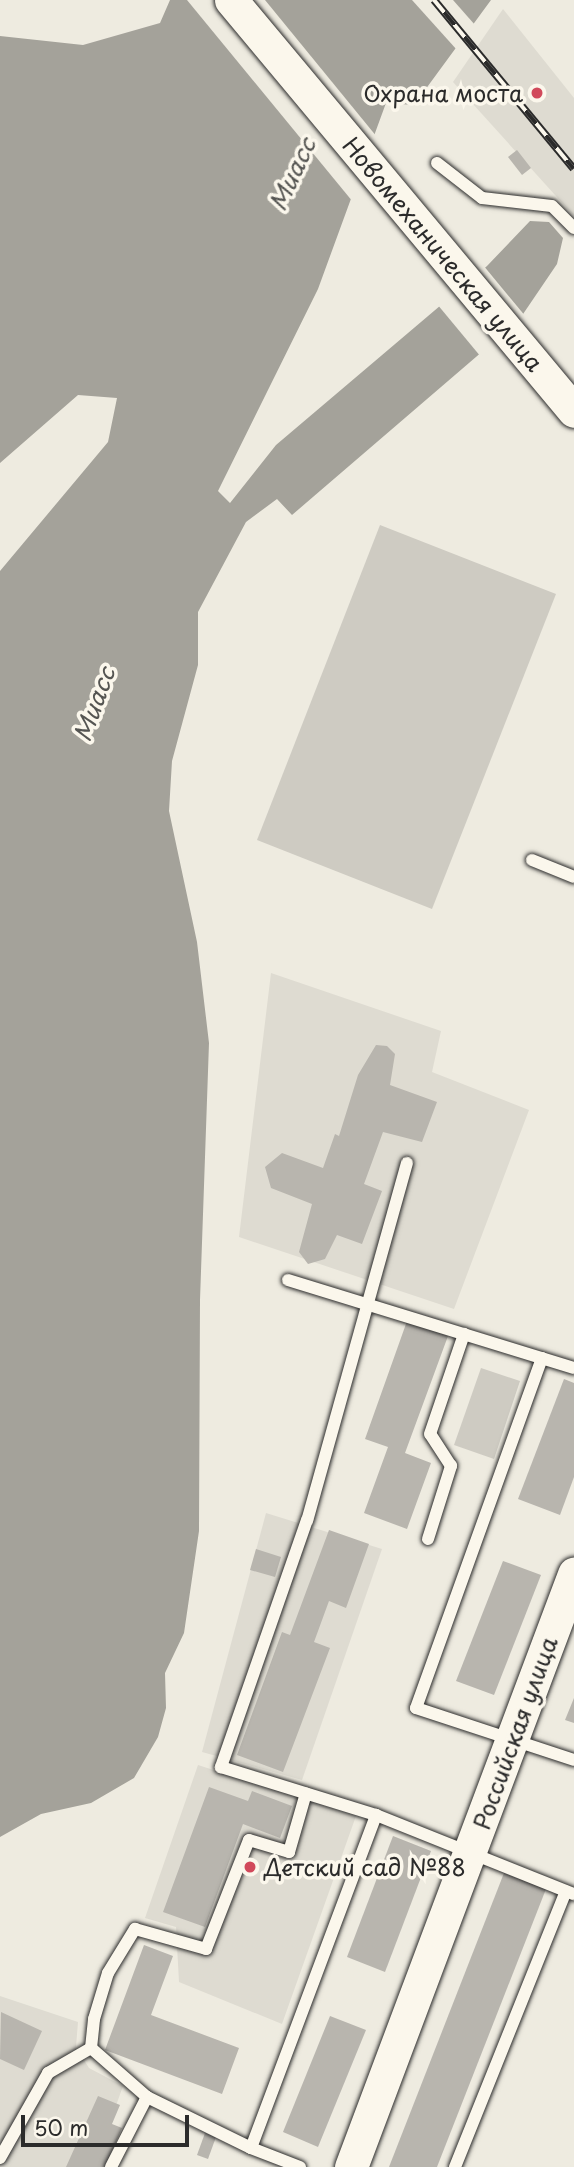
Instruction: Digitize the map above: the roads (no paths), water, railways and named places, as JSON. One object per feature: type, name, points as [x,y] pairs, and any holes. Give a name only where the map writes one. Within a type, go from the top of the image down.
[{"type":"main road","name":"Новомеханическая улица","points":[[231,0],[574,411]]},
{"type":"main road","name":"Российская улица","points":[[351,2167],[574,1574]]},
{"type":"lane","points":[[437,163],[482,198],[552,206],[574,228]]},
{"type":"lane","points":[[531,860],[574,877]]},
{"type":"lane","points":[[407,1163],[365,1304],[307,1520],[221,1767],[376,1815],[570,1893],[455,2167]]},
{"type":"lane","points":[[288,1280],[574,1368]]},
{"type":"lane","points":[[428,1539],[451,1466],[430,1434],[464,1334]]},
{"type":"lane","points":[[542,1358],[416,1708],[574,1760]]},
{"type":"lane","points":[[91,2048],[94,2019],[108,1973],[135,1929],[206,1949],[249,1840],[289,1852],[306,1793]]},
{"type":"lane","points":[[251,2148],[376,1815]]},
{"type":"lane","points":[[91,2048],[147,2097],[251,2148],[300,2167]]},
{"type":"lane","points":[[0,2158],[48,2073],[91,2048]]},
{"type":"lane","points":[[111,2167],[147,2097]]},
{"type":"water","name":"Миасс","points":[[170,0],[491,0],[414,105],[386,103],[318,289],[218,491],[230,503],[276,445],[487,266],[530,221],[549,222],[563,238],[557,264],[519,320],[292,515],[277,499],[246,522],[198,612],[198,665],[172,761],[169,811],[197,942],[209,1043],[200,1300],[199,1531],[184,1633],[165,1673],[166,1708],[158,1737],[134,1778],[91,1803],[41,1814],[0,1837],[0,571],[108,442],[117,398],[78,395],[0,463],[0,36],[83,45],[160,23]]},
{"type":"railway","points":[[434,0],[574,169]]},
{"type":"place","name":"Охрана моста","points":[[537,93]]},
{"type":"place","name":"Детский сад №88","points":[[250,1867]]}]
